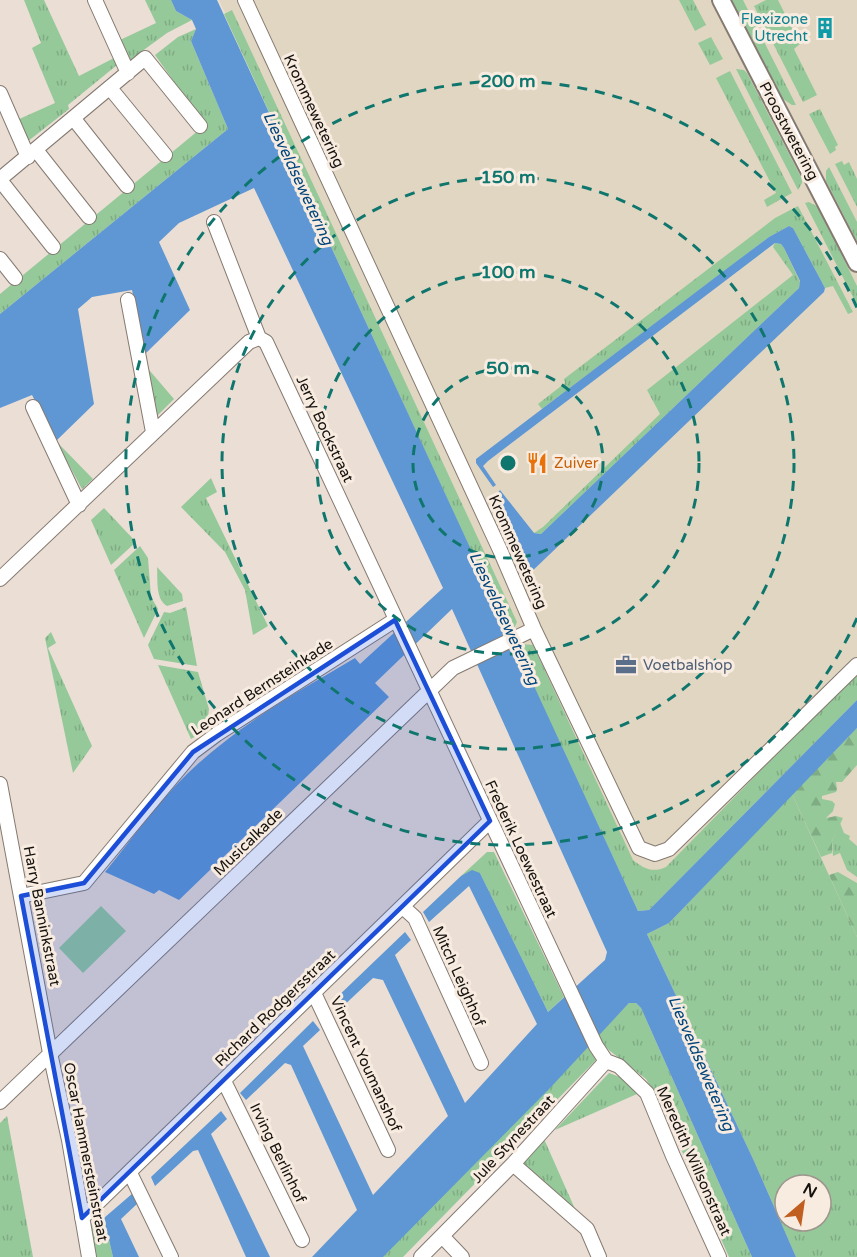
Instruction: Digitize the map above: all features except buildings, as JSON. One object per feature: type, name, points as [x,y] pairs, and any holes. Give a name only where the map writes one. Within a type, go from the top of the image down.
[{"type":"street","points":[[95,0],[128,73]]},
{"type":"street","name":"Krommewetering","points":[[245,0],[534,628],[639,848],[655,854],[669,849],[857,665]]},
{"type":"street","name":"Proostwetering","points":[[721,0],[857,263]]},
{"type":"street","points":[[53,247],[0,180],[145,58],[200,126]]},
{"type":"street","points":[[110,88],[165,155]]},
{"type":"street","points":[[0,93],[32,153],[90,217]]},
{"type":"street","points":[[74,119],[127,186]]},
{"type":"street","name":"Jerry Bockstraat","points":[[214,222],[259,338],[266,342],[410,650]]},
{"type":"street","points":[[0,259],[15,278]]},
{"type":"street","points":[[128,300],[153,432]]},
{"type":"street","points":[[0,579],[249,342],[259,338]]},
{"type":"street","points":[[33,407],[79,505]]},
{"type":"street","name":"Leonard Bernsteinkade","points":[[21,896],[84,883],[193,752],[217,734],[396,624]]},
{"type":"street","name":"Musicalkade","points":[[0,1102],[453,668],[534,628]]},
{"type":"street","name":"Frederik Loewestraat","points":[[410,650],[570,992],[596,1046],[606,1061]]},
{"type":"street","name":"Harry Banninkstraat","points":[[0,784],[50,1053]]},
{"type":"street","name":"Richard Rodgersstraat","points":[[82,1218],[490,821]]},
{"type":"street","name":"Mitch Leighhof","points":[[403,907],[415,918],[481,1063]]},
{"type":"street","name":"Vincent Youmanshof","points":[[313,991],[388,1150]]},
{"type":"street","name":"Oscar Hammersteinstraat","points":[[50,1053],[69,1140],[89,1257]]},
{"type":"street","name":"Jule Stynestraat","points":[[421,1257],[513,1164],[606,1061]]},
{"type":"street","name":"Meredith Willsonstraat","points":[[606,1061],[619,1066],[647,1093],[719,1257]]},
{"type":"street","name":"Irving Berlinhof","points":[[224,1081],[302,1240]]},
{"type":"street","points":[[513,1164],[587,1229],[599,1257]]},
{"type":"street","points":[[130,1173],[171,1257]]},
{"type":"street","points":[[442,1236],[462,1257]]},
{"type":"highlighted area","points":[[395,620],[490,821],[82,1218],[21,896],[84,883],[193,752]]},
{"type":"shaded area","points":[[219,0],[857,0],[857,1257],[774,1257],[644,910]]},
{"type":"green space","points":[[24,0],[44,0],[79,76],[114,58],[117,65],[68,105],[69,109],[27,142],[17,120],[55,103],[32,48],[41,43]]},
{"type":"green space","points":[[145,0],[171,0],[176,11],[192,20],[167,33],[130,60],[120,40],[156,23]]},
{"type":"green space","points":[[679,0],[693,0],[706,25],[695,31]]},
{"type":"green space","points":[[732,0],[743,0],[796,105],[783,99]]},
{"type":"green space","points":[[766,0],[778,0],[800,44],[794,49],[817,95],[803,102],[754,6]]},
{"type":"green space","points":[[232,10],[517,622],[514,628],[508,631],[224,14]]},
{"type":"green space","points":[[196,29],[191,41],[228,129],[0,314],[0,294],[205,125],[155,55],[178,37]]},
{"type":"green space","points":[[711,37],[723,59],[710,65],[698,43]]},
{"type":"green space","points":[[736,69],[747,73],[802,179],[798,190]]},
{"type":"green space","points":[[730,71],[792,193],[767,207],[764,200],[776,193],[716,78]]},
{"type":"green space","points":[[820,109],[838,145],[835,147],[836,150],[830,154],[809,114]]},
{"type":"green space","points":[[842,161],[844,165],[849,162],[857,179],[857,207],[835,164]]},
{"type":"green space","points":[[829,167],[857,222],[857,241],[826,181],[826,171]]},
{"type":"green space","points":[[809,202],[818,207],[857,286],[857,305],[805,203]]},
{"type":"green space","points":[[798,206],[853,312],[848,314],[833,286],[825,288],[793,228],[789,226],[769,237],[542,409],[538,404],[565,383],[564,379],[775,218]]},
{"type":"green space","points":[[775,243],[781,244],[784,248],[800,282],[799,288],[541,534],[534,533],[543,527],[660,414],[647,390],[793,275],[773,247]]},
{"type":"green space","points":[[144,364],[174,399],[158,415],[154,415]]},
{"type":"green space","points":[[56,441],[93,479],[82,489]]},
{"type":"green space","points":[[211,478],[217,492],[206,498],[268,626],[253,635],[245,590],[225,552],[181,507]]},
{"type":"green space","points":[[104,508],[136,542],[111,565],[91,520]]},
{"type":"green space","points":[[140,546],[148,558],[151,597],[158,609],[144,638],[114,570]]},
{"type":"green space","points":[[157,567],[182,594],[183,601],[167,606],[163,603],[158,588]]},
{"type":"green space","points":[[186,607],[197,666],[154,659],[148,645],[164,612],[170,613]]},
{"type":"green space","points":[[51,632],[56,643],[48,648],[92,746],[73,773],[45,638]]},
{"type":"green space","points":[[521,644],[533,645],[633,860],[653,870],[666,867],[857,672],[857,700],[649,910],[638,911],[515,647]]},
{"type":"green space","points":[[158,665],[198,672],[209,709],[206,730],[191,739]]},
{"type":"green space","points":[[857,728],[857,765],[842,782],[836,782],[836,792],[822,796],[822,799],[835,804],[833,811],[826,818],[836,816],[843,818],[832,841],[832,853],[821,857],[792,794]]},
{"type":"green space","points":[[792,794],[857,937],[857,1257],[796,1257],[786,1233],[833,1233],[833,1173],[773,1173],[773,1204],[647,934],[669,923]]},
{"type":"green space","points":[[840,823],[844,833],[850,836],[849,839],[857,846],[857,877],[847,870],[840,853],[833,856],[832,841]]},
{"type":"green space","points":[[487,852],[494,852],[564,997],[548,1012],[480,873],[461,876]]},
{"type":"green space","points":[[838,872],[857,883],[857,937],[829,875]]},
{"type":"green space","points":[[101,906],[126,931],[83,973],[59,948]]},
{"type":"green space","points":[[629,1003],[636,1003],[641,1008],[752,1257],[729,1257],[661,1104],[646,1079],[596,1037]]},
{"type":"green space","points":[[589,1045],[596,1060],[403,1257],[382,1257]]},
{"type":"green space","points":[[609,1073],[620,1077],[637,1094],[555,1130]]},
{"type":"green space","points":[[7,1116],[33,1257],[0,1257],[0,1123]]},
{"type":"green space","points":[[544,1139],[579,1218],[522,1164]]},
{"type":"green space","points":[[104,1218],[113,1257],[95,1257],[89,1224]]},
{"type":"water","name":"Liesveldsewetering","points":[[171,0],[217,0],[638,911],[649,910],[857,700],[857,728],[669,923],[647,934],[773,1204],[773,1233],[786,1233],[796,1257],[752,1257],[641,1008],[636,1003],[629,1003],[551,1087],[383,1257],[312,1257],[357,1210],[291,1065],[285,1063],[246,1100],[240,1093],[313,1021],[320,1030],[303,1046],[373,1195],[448,1116],[383,980],[373,978],[338,1011],[332,1002],[405,932],[411,940],[395,955],[465,1103],[537,1024],[469,886],[429,922],[423,912],[461,876],[472,870],[480,873],[548,1012],[605,960],[607,952],[452,609],[375,683],[389,697],[179,900],[159,890],[154,894],[105,872],[166,796],[207,756],[247,725],[311,684],[355,658],[360,664],[443,588],[254,188],[179,223],[159,242],[190,310],[145,354],[132,290],[92,297],[78,309],[94,404],[56,441],[32,395],[0,408],[0,314],[228,129],[191,41],[196,29],[192,20],[176,11]]},
{"type":"water","points":[[789,226],[793,228],[825,288],[824,292],[527,576],[516,547],[499,519],[496,503],[500,490],[534,533],[541,534],[799,288],[800,281],[784,248],[781,244],[775,243],[488,461],[483,466],[496,485],[493,487],[476,463],[476,459],[769,237]]},
{"type":"water","points":[[221,1111],[227,1119],[211,1134],[270,1257],[246,1257],[198,1150],[193,1151],[155,1186],[151,1177]]},
{"type":"water","points":[[133,1193],[138,1203],[121,1219],[139,1257],[113,1257],[104,1218]]},
{"type":"place","name":"Flexizone Utrecht","points":[[825,28]]},
{"type":"place","name":"Zuiver","points":[[537,463]]},
{"type":"place","name":"Voetbalshop","points":[[626,665]]}]
